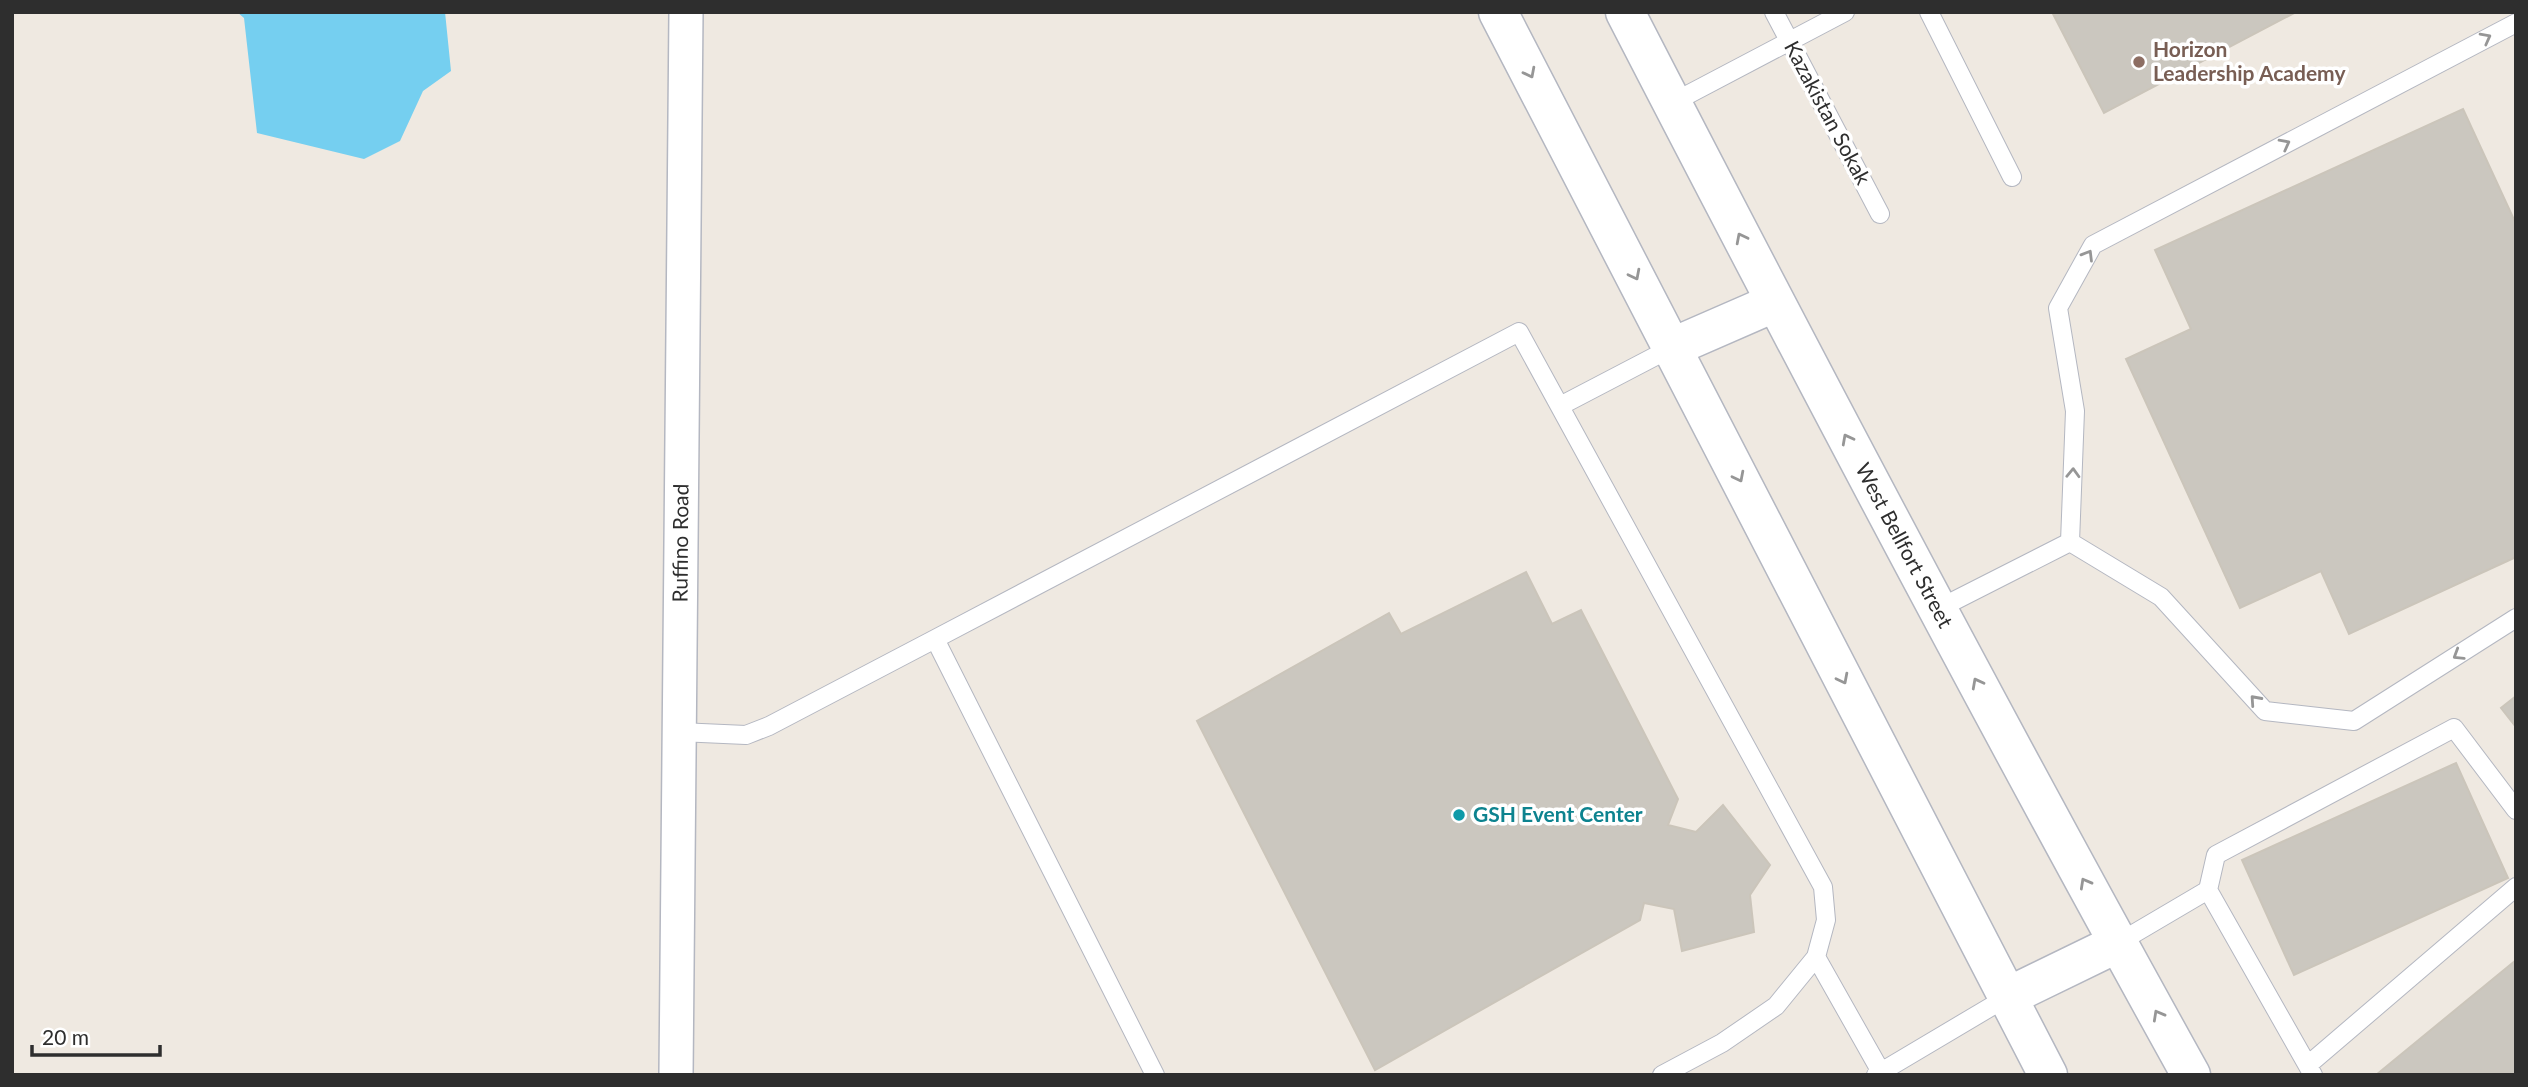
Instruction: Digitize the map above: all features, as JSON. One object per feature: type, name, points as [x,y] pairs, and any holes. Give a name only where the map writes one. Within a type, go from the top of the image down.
[{"type":"main road","points":[[1498,12],[2048,1075]]},
{"type":"main road","name":"West Bellfort Street","points":[[1625,12],[1774,303],[2191,1075]]},
{"type":"main road","points":[[1673,348],[1774,303]]},
{"type":"main road","points":[[2009,996],[2118,943]]},
{"type":"street","name":"Ruffino Road","points":[[676,1075],[686,12]]},
{"type":"lane","name":"Kazakistan Sokak","points":[[1774,12],[1880,214]]},
{"type":"lane","points":[[1672,103],[1845,12]]},
{"type":"lane","points":[[1929,12],[2012,177]]},
{"type":"lane","points":[[2070,541],[2075,411],[2058,308],[2093,245],[2516,23]]},
{"type":"lane","points":[[679,732],[746,735],[769,726],[1519,332],[1823,887],[1826,920],[1816,957],[1776,1006],[1722,1043],[1662,1075]]},
{"type":"lane","points":[[1560,406],[1673,348]]},
{"type":"lane","points":[[1938,609],[2070,541]]},
{"type":"lane","points":[[2070,541],[2161,597],[2266,711],[2354,721],[2516,618]]},
{"type":"lane","points":[[935,639],[1154,1075]]},
{"type":"lane","points":[[2516,810],[2455,728],[2216,855],[2208,890],[2310,1070],[2516,887]]},
{"type":"lane","points":[[2118,943],[2208,890]]},
{"type":"lane","points":[[1816,957],[1880,1074],[2009,996]]},
{"type":"water","points":[[237,12],[445,12],[451,71],[423,91],[400,141],[364,159],[257,133],[244,18]]},
{"type":"building","name":"Horizon Leadership Academy","points":[[2052,12],[2296,12],[2104,113]]},
{"type":"building","points":[[2463,109],[2516,224],[2516,557],[2349,634],[2321,571],[2240,608],[2126,359],[2191,329],[2155,250]]},
{"type":"building","name":"GSH Event Center","points":[[1526,572],[1552,624],[1581,610],[1678,799],[1668,825],[1696,832],[1723,805],[1770,865],[1750,895],[1754,932],[1682,951],[1674,909],[1644,903],[1640,920],[1375,1070],[1197,721],[1389,613],[1401,634]]},
{"type":"building","points":[[2516,696],[2516,727],[2501,708]]},
{"type":"building","points":[[2456,763],[2508,878],[2294,975],[2242,860]]},
{"type":"building","points":[[2516,960],[2516,1075],[2376,1075]]},
{"type":"place","name":"Horizon Leadership Academy","points":[[2139,62]]},
{"type":"place","name":"GSH Event Center","points":[[1459,815]]}]
